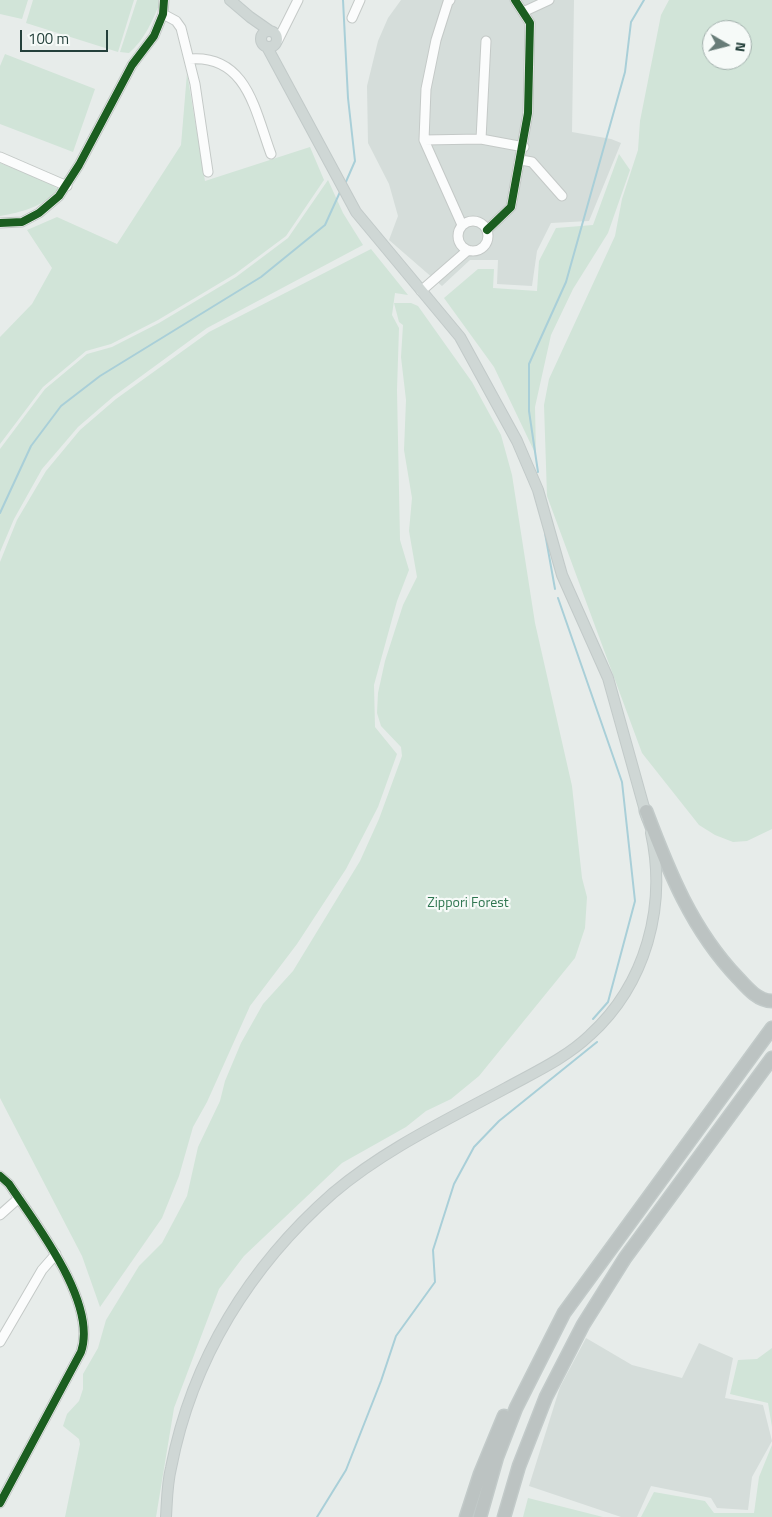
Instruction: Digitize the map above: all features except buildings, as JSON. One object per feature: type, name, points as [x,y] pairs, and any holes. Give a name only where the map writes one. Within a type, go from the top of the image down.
[{"type":"highway","points":[[646,811],[669,874],[696,925],[742,982],[760,999],[772,1001]]},
{"type":"highway","points":[[466,1517],[480,1474],[529,1366],[558,1315],[593,1271],[772,1028]]},
{"type":"highway","points":[[506,1517],[519,1466],[546,1397],[570,1349],[603,1291],[772,1058]]},
{"type":"highway","points":[[480,1517],[498,1457],[516,1408],[550,1337],[593,1271]]},
{"type":"main road","points":[[166,1517],[170,1470],[193,1387],[207,1354],[224,1322],[245,1290],[285,1241],[334,1193],[382,1156],[420,1133],[560,1059],[590,1036],[616,1007],[637,972],[652,926],[656,882],[652,837],[646,811],[608,678],[556,559],[538,490],[517,442],[460,337],[356,212],[286,81],[271,39],[230,0]]},
{"type":"street","points":[[0,223],[22,222],[40,213],[67,186],[132,65],[154,36],[163,14],[164,0]]},
{"type":"street","points":[[271,39],[291,14],[298,0]]},
{"type":"street","points":[[352,18],[360,0]]},
{"type":"street","points":[[450,0],[436,40],[426,89],[424,140],[462,225],[458,239],[468,250]]},
{"type":"street","points":[[487,230],[511,207],[524,147],[528,113],[530,23],[515,0]]},
{"type":"street","points":[[523,12],[549,0]]},
{"type":"street","points":[[163,14],[176,21],[181,28],[189,59],[208,172]]},
{"type":"street","points":[[481,138],[486,41]]},
{"type":"street","points":[[189,59],[204,58],[220,62],[236,73],[248,92],[271,154]]},
{"type":"street","points":[[424,140],[481,138],[524,147]]},
{"type":"street","points":[[0,157],[67,186]]},
{"type":"street","points":[[521,160],[532,162],[562,196]]},
{"type":"street","points":[[421,291],[468,250],[482,248],[488,240],[487,230],[476,221],[462,225]]},
{"type":"street","points":[[0,1176],[9,1184],[19,1198],[67,1273],[79,1312],[83,1346],[0,1503]]},
{"type":"street","points":[[0,1215],[19,1198]]},
{"type":"street","points":[[0,1342],[42,1270],[56,1254]]},
{"type":"shaded area","points":[[401,0],[574,0],[572,132],[611,139],[621,143],[589,221],[551,223],[537,251],[532,286],[497,284],[498,260],[470,260],[442,286],[389,240],[398,216],[389,184],[368,143],[367,86],[378,41],[388,18]]},
{"type":"shaded area","points":[[586,1338],[632,1365],[682,1378],[699,1343],[733,1358],[725,1398],[763,1405],[772,1441],[752,1477],[748,1510],[717,1508],[711,1498],[651,1486],[637,1517],[621,1517],[529,1486],[560,1387]]},
{"type":"green space","points":[[0,0],[28,0],[22,19],[0,14]]},
{"type":"green space","points":[[33,0],[134,0],[118,52],[26,23]]},
{"type":"green space","points":[[137,0],[161,0],[152,22],[140,42],[129,53],[120,52]]},
{"type":"green space","points":[[669,0],[772,0],[772,829],[747,841],[733,842],[715,835],[699,825],[642,753],[547,496],[544,405],[549,379],[615,236],[622,199],[638,150],[640,121],[661,15]]},
{"type":"green space","points":[[5,54],[95,89],[73,152],[0,124],[0,66]]},
{"type":"green space","points":[[187,73],[205,181],[310,147],[324,180],[286,236],[235,274],[158,320],[111,344],[86,351],[43,387],[0,444],[0,337],[32,304],[52,268],[27,230],[57,217],[117,244],[181,145]]},
{"type":"green space","points":[[619,154],[630,170],[608,233],[573,289],[551,335],[535,407],[536,455],[494,367],[444,298],[478,269],[494,269],[493,288],[537,291],[539,261],[556,228],[593,225]]},
{"type":"green space","points":[[0,163],[49,183],[58,189],[39,204],[0,216]]},
{"type":"green space","points":[[328,180],[343,213],[363,245],[207,328],[114,396],[78,427],[42,469],[14,519],[0,552],[0,449],[45,389],[87,354],[112,347],[159,323],[236,277],[288,238]]},
{"type":"green space","points":[[371,249],[408,295],[395,293],[392,315],[399,328],[397,390],[400,540],[409,570],[397,601],[374,685],[375,727],[397,754],[378,807],[346,869],[297,944],[250,1006],[207,1102],[193,1127],[179,1176],[162,1218],[100,1307],[82,1256],[0,1098],[0,562],[17,520],[46,471],[80,430],[116,399],[209,332]]},
{"type":"green space","name":"Zippori Forest","points":[[394,303],[411,303],[418,306],[472,382],[501,435],[512,475],[535,623],[572,786],[582,878],[587,897],[585,928],[575,958],[479,1076],[451,1099],[426,1111],[406,1127],[342,1163],[244,1256],[219,1289],[174,1408],[156,1517],[65,1517],[80,1444],[79,1439],[63,1426],[67,1414],[79,1401],[83,1389],[83,1374],[98,1348],[106,1320],[139,1266],[162,1243],[187,1196],[198,1147],[220,1101],[225,1081],[241,1043],[263,1004],[293,971],[360,861],[379,819],[402,756],[401,747],[381,726],[377,713],[378,693],[385,661],[403,605],[417,577],[409,531],[412,498],[404,450],[406,400],[401,357],[403,325],[399,322]]},
{"type":"green space","points":[[772,1348],[772,1427],[768,1403],[730,1394],[738,1360],[757,1359]]},
{"type":"green space","points":[[772,1445],[772,1517],[641,1517],[654,1492],[705,1501],[714,1513],[754,1513],[759,1477]]},
{"type":"green space","points":[[528,1498],[603,1517],[523,1517]]},
{"type":"waterway","points":[[343,0],[348,98],[355,161],[345,184]]},
{"type":"waterway","points":[[538,472],[529,411],[529,364],[566,282],[625,72],[631,22],[644,0]]},
{"type":"waterway","points":[[0,513],[31,446],[61,406],[100,376],[261,277],[325,225],[340,192]]},
{"type":"waterway","points":[[545,533],[555,589]]},
{"type":"waterway","points":[[558,598],[622,782],[635,901],[608,1002],[593,1019]]},
{"type":"waterway","points":[[317,1517],[346,1470],[381,1381],[396,1336],[435,1282],[433,1250],[454,1184],[474,1147],[499,1121],[597,1042]]},
{"type":"cycle path","points":[[0,223],[22,222],[39,213],[59,196],[79,165],[132,65],[154,36],[163,14],[164,0]]},
{"type":"cycle path","points":[[487,230],[511,207],[528,113],[530,23],[515,0]]},
{"type":"cycle path","points":[[0,1176],[9,1184],[34,1220],[61,1264],[73,1288],[81,1311],[84,1332],[81,1352],[0,1503]]}]
